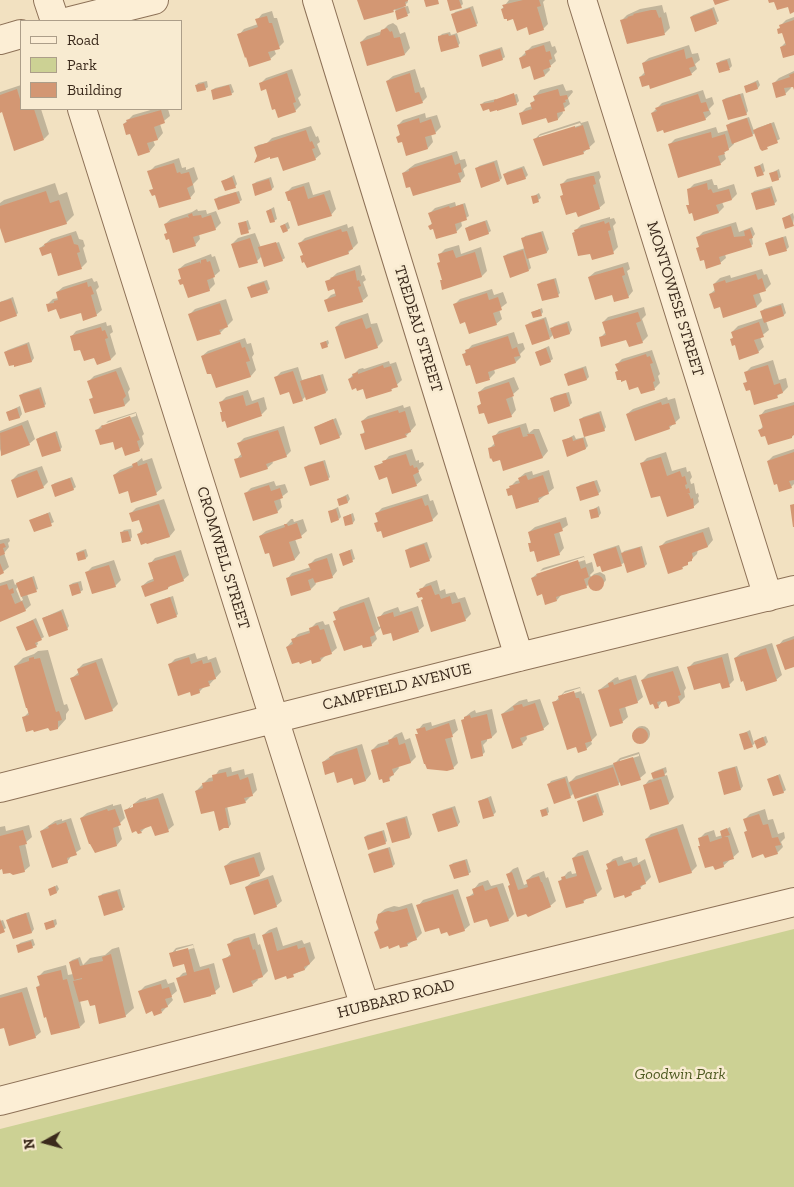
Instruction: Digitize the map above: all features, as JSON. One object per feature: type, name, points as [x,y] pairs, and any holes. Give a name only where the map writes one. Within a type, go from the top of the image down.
[{"type":"street","points":[[48,0],[55,20]]},
{"type":"street","points":[[74,20],[154,0]]},
{"type":"street","name":"TREDEAU STREET","points":[[317,0],[519,657]]},
{"type":"street","name":"MONTOWESE STREET","points":[[582,0],[781,594]]},
{"type":"street","points":[[0,40],[20,34]]},
{"type":"street","name":"CROMWELL STREET","points":[[82,110],[273,718],[366,1006]]},
{"type":"street","name":"CAMPFIELD AVENUE","points":[[2,781],[273,718],[781,594]]},
{"type":"street","name":"HUBBARD ROAD","points":[[0,1101],[366,1006],[794,902]]},
{"type":"green space","name":"Goodwin Park","points":[[794,929],[794,1187],[0,1187],[0,1129]]},
{"type":"building","points":[[357,0],[408,1],[405,2],[406,6],[393,10],[394,12],[364,20]]},
{"type":"building","points":[[424,0],[438,0],[439,4],[426,7]]},
{"type":"building","points":[[447,0],[459,0],[462,8],[450,11]]},
{"type":"building","points":[[523,0],[539,0],[541,6],[537,7],[544,30],[529,35],[527,27],[517,31],[513,19],[507,21],[507,19],[504,19],[501,9],[504,8],[502,5]]},
{"type":"building","points":[[713,0],[730,0],[715,5]]},
{"type":"building","points":[[768,0],[794,0],[794,12],[790,14],[788,7],[777,10],[774,2],[769,3]]},
{"type":"building","points":[[405,7],[408,16],[397,20],[395,11]]},
{"type":"building","points":[[470,8],[477,26],[457,33],[451,14]]},
{"type":"building","points":[[712,9],[717,24],[695,32],[690,17]]},
{"type":"building","points":[[656,10],[659,18],[661,17],[665,35],[627,44],[620,20],[628,18],[633,14]]},
{"type":"building","points":[[267,16],[269,23],[272,23],[280,49],[268,52],[271,60],[249,67],[237,34],[258,27],[255,19]]},
{"type":"building","points":[[794,20],[794,55],[783,58],[780,47],[786,45],[782,33],[778,34],[777,29],[780,28],[779,25]]},
{"type":"building","points":[[387,28],[390,32],[392,31],[394,38],[400,37],[405,55],[367,66],[360,42],[380,35],[381,30]]},
{"type":"building","points":[[448,34],[449,36],[455,35],[459,47],[441,52],[438,36]]},
{"type":"building","points":[[544,45],[546,52],[550,51],[552,59],[549,60],[551,67],[543,70],[545,76],[534,80],[530,66],[522,69],[519,58],[526,55],[525,51]]},
{"type":"building","points":[[500,49],[503,60],[482,67],[479,55]]},
{"type":"building","points":[[684,49],[686,59],[692,57],[695,66],[689,68],[692,75],[650,89],[649,85],[642,87],[639,77],[645,75],[642,63]]},
{"type":"building","points":[[727,60],[730,70],[719,73],[716,63]]},
{"type":"building","points":[[287,73],[296,102],[293,103],[296,112],[278,118],[275,109],[272,110],[266,89],[261,91],[259,83]]},
{"type":"building","points":[[410,73],[415,93],[419,92],[423,103],[396,112],[386,81]]},
{"type":"building","points":[[794,73],[794,90],[793,87],[784,88],[786,95],[776,98],[772,83],[790,77],[789,75]]},
{"type":"building","points":[[756,82],[758,89],[746,93],[744,86]]},
{"type":"building","points":[[204,83],[206,90],[197,92],[195,85]]},
{"type":"building","points":[[229,85],[232,95],[213,100],[211,90]]},
{"type":"building","points":[[17,89],[20,99],[20,110],[34,110],[44,140],[14,151],[2,112],[0,113],[0,95]]},
{"type":"building","points":[[558,89],[560,96],[567,95],[568,99],[563,103],[565,111],[557,113],[558,120],[548,123],[546,118],[522,125],[519,113],[532,109],[530,103],[535,101],[533,96]]},
{"type":"building","points":[[514,93],[517,105],[497,111],[490,112],[489,109],[483,111],[480,104],[494,102],[494,100]]},
{"type":"building","points":[[698,94],[701,103],[706,102],[709,111],[703,112],[706,120],[664,133],[663,130],[657,132],[651,113],[657,111],[655,108]]},
{"type":"building","points":[[740,94],[747,115],[728,120],[722,100]]},
{"type":"building","points":[[161,110],[165,123],[154,127],[158,140],[147,143],[150,152],[138,156],[130,134],[126,135],[123,124],[127,122],[126,120]]},
{"type":"building","points":[[419,118],[420,123],[431,119],[436,134],[425,137],[428,149],[406,156],[402,142],[398,143],[396,137],[400,135],[397,125]]},
{"type":"building","points":[[747,118],[753,136],[732,144],[726,125]]},
{"type":"building","points":[[771,123],[778,143],[762,151],[753,130]]},
{"type":"building","points":[[583,125],[590,149],[583,151],[584,154],[543,166],[533,139]]},
{"type":"building","points":[[306,130],[310,142],[312,141],[315,148],[312,149],[316,160],[283,171],[278,157],[270,159],[270,157],[254,163],[257,156],[254,147]]},
{"type":"building","points":[[711,132],[712,138],[725,134],[729,150],[724,152],[725,154],[718,156],[721,165],[678,178],[668,144]]},
{"type":"building","points":[[452,155],[455,165],[460,163],[462,172],[458,173],[461,182],[413,196],[410,187],[406,188],[402,173]]},
{"type":"building","points":[[494,162],[500,181],[481,188],[475,168]]},
{"type":"building","points":[[174,163],[177,173],[189,172],[193,185],[187,188],[191,199],[159,208],[155,195],[152,196],[149,190],[153,189],[147,171]]},
{"type":"building","points":[[760,165],[764,175],[757,177],[754,167]]},
{"type":"building","points":[[522,168],[526,179],[507,185],[503,174]]},
{"type":"building","points":[[777,171],[779,180],[772,182],[769,173]]},
{"type":"building","points":[[594,176],[596,184],[593,185],[600,209],[578,217],[576,212],[566,215],[560,196],[563,195],[560,184]]},
{"type":"building","points":[[232,177],[236,188],[225,191],[221,181]]},
{"type":"building","points":[[269,179],[272,190],[255,196],[252,184]]},
{"type":"building","points":[[707,183],[708,190],[711,189],[713,193],[729,189],[732,200],[716,205],[719,213],[694,221],[692,213],[689,214],[686,205],[689,205],[687,189]]},
{"type":"building","points":[[304,186],[308,199],[324,194],[332,216],[298,226],[285,192]]},
{"type":"building","points":[[770,188],[775,205],[756,210],[751,193]]},
{"type":"building","points":[[46,191],[50,203],[59,200],[67,224],[5,243],[0,228],[0,206]]},
{"type":"building","points":[[236,192],[240,203],[218,210],[214,199]]},
{"type":"building","points":[[537,195],[539,202],[533,204],[531,196]]},
{"type":"building","points":[[463,204],[467,220],[455,224],[457,233],[436,239],[433,229],[430,230],[428,226],[432,224],[428,213],[449,206],[450,208]]},
{"type":"building","points":[[271,209],[275,222],[270,223],[266,211]]},
{"type":"building","points":[[192,213],[193,216],[201,215],[202,218],[211,215],[216,230],[193,237],[196,246],[173,253],[169,239],[166,240],[164,234],[167,233],[164,224],[189,218],[188,215]]},
{"type":"building","points":[[790,215],[794,226],[785,229],[782,218]]},
{"type":"building","points":[[246,221],[249,233],[241,235],[238,223]]},
{"type":"building","points":[[485,221],[489,234],[469,241],[465,228]]},
{"type":"building","points":[[604,221],[605,224],[609,222],[611,230],[608,231],[614,254],[592,260],[590,254],[578,256],[572,233],[575,232],[574,230]]},
{"type":"building","points":[[285,224],[288,231],[283,233],[280,226]]},
{"type":"building","points":[[731,226],[734,237],[745,236],[744,231],[750,229],[753,238],[749,239],[752,247],[719,257],[721,264],[706,269],[704,260],[700,261],[696,248],[699,247],[696,237]]},
{"type":"building","points":[[341,229],[342,232],[347,231],[353,249],[348,251],[349,254],[307,268],[304,262],[302,263],[300,256],[303,255],[298,243]]},
{"type":"building","points":[[541,232],[547,253],[527,259],[521,238]]},
{"type":"building","points":[[71,235],[74,244],[78,245],[80,252],[77,253],[82,269],[58,276],[51,253],[42,256],[39,248],[45,246],[44,244]]},
{"type":"building","points":[[783,237],[787,251],[769,256],[765,243]]},
{"type":"building","points":[[250,238],[258,263],[239,268],[231,244]]},
{"type":"building","points":[[276,242],[283,261],[264,267],[258,247]]},
{"type":"building","points":[[453,250],[456,258],[475,252],[482,277],[442,290],[440,280],[442,280],[437,263],[440,262],[438,254]]},
{"type":"building","points":[[523,250],[529,271],[510,278],[503,256]]},
{"type":"building","points":[[206,259],[207,262],[210,261],[215,277],[207,280],[210,291],[188,298],[183,284],[180,285],[178,280],[181,279],[178,269],[200,262],[201,264],[201,260]]},
{"type":"building","points":[[623,267],[625,275],[622,276],[629,298],[614,302],[612,295],[595,300],[588,277]]},
{"type":"building","points":[[355,270],[357,281],[359,280],[361,286],[358,287],[363,302],[328,312],[324,300],[336,296],[334,289],[328,291],[325,281]]},
{"type":"building","points":[[756,274],[758,280],[762,278],[766,291],[753,295],[757,307],[723,318],[720,307],[714,309],[709,294],[715,292],[713,284],[725,280],[726,283]]},
{"type":"building","points":[[554,279],[559,297],[542,301],[537,284]]},
{"type":"building","points":[[87,282],[88,287],[91,286],[94,294],[91,295],[97,316],[83,321],[81,313],[60,319],[56,309],[48,312],[46,304],[54,303],[54,301],[58,300],[56,292]]},
{"type":"building","points":[[264,282],[268,293],[251,298],[247,287]]},
{"type":"building","points":[[487,293],[489,300],[498,297],[502,310],[493,313],[497,325],[469,334],[465,322],[460,324],[453,304]]},
{"type":"building","points":[[11,299],[17,316],[0,322],[0,302]]},
{"type":"building","points":[[220,303],[228,327],[219,330],[221,334],[197,341],[188,314]]},
{"type":"building","points":[[781,305],[784,316],[764,323],[760,311]]},
{"type":"building","points":[[540,309],[542,316],[533,318],[531,312]]},
{"type":"building","points":[[638,312],[641,321],[636,323],[643,343],[629,347],[626,340],[601,347],[599,337],[606,335],[602,322]]},
{"type":"building","points":[[362,318],[366,329],[371,327],[378,348],[345,359],[335,327]]},
{"type":"building","points":[[544,319],[550,339],[532,345],[525,325]]},
{"type":"building","points":[[759,322],[764,337],[754,340],[759,353],[739,360],[735,345],[732,346],[730,339],[733,338],[731,332]]},
{"type":"building","points":[[567,323],[570,334],[554,339],[550,328]]},
{"type":"building","points":[[101,327],[102,331],[105,330],[108,338],[105,339],[111,360],[97,365],[94,358],[84,361],[80,350],[74,351],[70,336]]},
{"type":"building","points":[[508,336],[512,349],[517,347],[520,356],[514,357],[516,363],[488,372],[490,380],[476,384],[470,365],[466,366],[462,354],[466,353],[465,350]]},
{"type":"building","points":[[326,341],[328,347],[322,349],[320,343]]},
{"type":"building","points":[[240,342],[242,348],[245,347],[250,361],[246,362],[251,377],[216,388],[211,374],[207,374],[201,356]]},
{"type":"building","points":[[27,344],[32,362],[14,367],[14,365],[9,366],[4,352]]},
{"type":"building","points":[[546,348],[551,362],[540,366],[535,352]]},
{"type":"building","points":[[646,354],[647,357],[650,356],[653,363],[650,364],[655,381],[653,382],[655,390],[641,394],[638,387],[629,390],[626,380],[621,382],[621,380],[617,380],[615,372],[618,371],[615,364]]},
{"type":"building","points":[[383,365],[384,368],[391,366],[398,387],[391,389],[392,391],[366,399],[363,389],[357,391],[356,388],[352,390],[348,379],[353,377],[352,374],[358,372],[358,374]]},
{"type":"building","points":[[768,365],[774,385],[780,383],[783,393],[777,395],[778,398],[754,405],[750,390],[746,391],[743,383],[747,382],[744,372]]},
{"type":"building","points":[[583,368],[587,380],[568,386],[564,374]]},
{"type":"building","points":[[116,371],[126,396],[123,399],[125,406],[94,414],[89,399],[93,398],[87,381]]},
{"type":"building","points":[[293,371],[303,401],[293,404],[289,392],[280,395],[274,377]]},
{"type":"building","points":[[320,375],[326,393],[306,400],[300,381]]},
{"type":"building","points":[[509,382],[514,396],[506,399],[512,417],[488,424],[484,413],[479,414],[477,406],[481,404],[478,392]]},
{"type":"building","points":[[39,389],[45,407],[25,413],[19,395]]},
{"type":"building","points":[[566,393],[570,406],[554,412],[550,398]]},
{"type":"building","points":[[243,395],[246,406],[258,402],[262,416],[227,428],[225,421],[222,422],[219,402]]},
{"type":"building","points":[[661,402],[662,405],[669,403],[676,424],[669,426],[670,429],[635,441],[626,414]]},
{"type":"building","points":[[794,405],[794,435],[792,438],[768,445],[765,436],[761,437],[758,430],[763,428],[759,415]]},
{"type":"building","points":[[17,408],[20,418],[9,421],[6,412]]},
{"type":"building","points":[[398,410],[399,413],[405,411],[411,432],[405,434],[407,437],[365,450],[360,434],[365,433],[361,421]]},
{"type":"building","points":[[599,413],[605,431],[584,437],[579,419]]},
{"type":"building","points":[[130,416],[140,440],[137,441],[140,451],[125,456],[122,447],[115,450],[113,442],[100,445],[95,430]]},
{"type":"building","points":[[333,419],[340,438],[320,445],[314,427]]},
{"type":"building","points":[[22,425],[30,445],[1,456],[0,433]]},
{"type":"building","points":[[520,427],[523,437],[528,436],[527,434],[534,434],[543,458],[503,471],[500,460],[493,462],[490,459],[488,448],[495,446],[492,436]]},
{"type":"building","points":[[278,430],[287,457],[266,464],[268,469],[240,478],[234,459],[242,457],[237,443]]},
{"type":"building","points":[[55,432],[61,451],[42,457],[36,439]]},
{"type":"building","points":[[572,437],[573,441],[583,438],[586,449],[567,457],[562,440]]},
{"type":"building","points":[[794,452],[794,480],[789,481],[792,488],[779,492],[777,484],[774,485],[767,461]]},
{"type":"building","points":[[406,454],[410,466],[417,467],[419,472],[413,475],[417,486],[392,494],[387,477],[379,480],[374,466],[383,463],[382,461]]},
{"type":"building","points":[[661,457],[667,476],[680,471],[682,477],[685,476],[686,489],[689,488],[690,493],[687,494],[689,494],[691,499],[693,498],[694,508],[667,517],[660,496],[651,498],[640,463]]},
{"type":"building","points":[[323,461],[329,480],[310,486],[304,467]]},
{"type":"building","points":[[137,462],[138,466],[147,463],[157,495],[131,503],[128,491],[119,494],[113,475],[133,467],[132,464]]},
{"type":"building","points":[[37,470],[44,488],[17,498],[11,480]]},
{"type":"building","points":[[526,475],[528,480],[543,475],[549,494],[538,498],[539,502],[516,509],[512,495],[508,496],[506,489],[510,488],[509,486],[520,483],[518,478]]},
{"type":"building","points":[[70,478],[74,490],[55,497],[51,485]]},
{"type":"building","points":[[594,481],[599,495],[580,501],[576,487]]},
{"type":"building","points":[[269,485],[271,491],[280,488],[283,498],[274,501],[278,513],[253,521],[244,493]]},
{"type":"building","points":[[346,496],[348,503],[339,506],[337,499]]},
{"type":"building","points":[[422,498],[425,506],[428,505],[433,521],[383,538],[381,531],[377,532],[374,523],[378,522],[375,513]]},
{"type":"building","points":[[159,504],[170,537],[141,545],[137,534],[143,532],[139,520],[132,522],[129,513]]},
{"type":"building","points":[[794,504],[794,527],[793,527],[790,505]]},
{"type":"building","points":[[597,508],[599,517],[591,519],[589,510]]},
{"type":"building","points":[[336,509],[339,520],[331,523],[328,511]]},
{"type":"building","points":[[48,513],[52,526],[34,532],[29,520]]},
{"type":"building","points":[[351,514],[353,524],[345,526],[343,517]]},
{"type":"building","points":[[560,522],[563,531],[554,534],[560,555],[537,562],[534,551],[530,552],[528,543],[531,543],[528,532]]},
{"type":"building","points":[[297,523],[302,538],[289,542],[295,560],[273,567],[269,553],[265,554],[259,536],[285,527],[284,524],[288,526]]},
{"type":"building","points":[[128,531],[131,541],[122,543],[120,532]]},
{"type":"building","points":[[703,532],[708,547],[692,553],[692,561],[682,567],[683,569],[668,574],[659,546]]},
{"type":"building","points":[[4,543],[6,547],[3,548],[5,554],[0,556],[0,544]]},
{"type":"building","points":[[424,544],[430,561],[410,568],[405,550]]},
{"type":"building","points":[[616,547],[622,566],[602,572],[600,566],[597,567],[593,554]]},
{"type":"building","points":[[640,547],[645,567],[627,573],[621,553]]},
{"type":"building","points":[[350,550],[353,562],[343,566],[339,554]]},
{"type":"building","points":[[84,551],[86,559],[78,561],[76,553]]},
{"type":"building","points":[[175,555],[184,581],[145,597],[141,586],[154,581],[148,563]]},
{"type":"building","points":[[327,558],[333,578],[315,583],[313,578],[308,580],[311,590],[291,596],[286,578],[311,570],[308,564]]},
{"type":"building","points":[[578,560],[581,569],[586,567],[589,577],[584,579],[587,588],[556,597],[557,601],[545,605],[542,594],[537,596],[531,578],[537,576],[536,574]]},
{"type":"building","points":[[0,563],[4,573],[0,575]]},
{"type":"building","points":[[109,565],[116,587],[92,594],[85,572]]},
{"type":"building","points":[[596,575],[602,577],[604,583],[602,589],[596,591],[590,589],[588,583],[590,577]]},
{"type":"building","points":[[32,577],[37,592],[21,597],[16,583]]},
{"type":"building","points":[[78,583],[81,593],[72,596],[69,585]]},
{"type":"building","points":[[7,584],[9,590],[13,588],[14,593],[11,594],[15,604],[22,601],[26,611],[0,622],[0,586]]},
{"type":"building","points":[[431,585],[435,595],[439,594],[441,599],[450,596],[452,604],[460,602],[466,621],[431,632],[421,600],[423,599],[422,597],[418,598],[416,593],[420,591],[419,589]]},
{"type":"building","points":[[170,597],[177,617],[157,624],[150,604]]},
{"type":"building","points":[[364,602],[375,635],[370,637],[372,646],[363,648],[362,645],[344,651],[333,621],[336,620],[333,612]]},
{"type":"building","points":[[61,611],[68,630],[49,637],[42,618]]},
{"type":"building","points":[[412,611],[419,632],[393,641],[391,633],[383,635],[377,617],[393,612],[394,617]]},
{"type":"building","points":[[33,620],[42,640],[35,643],[37,647],[26,651],[16,627]]},
{"type":"building","points":[[318,625],[320,630],[324,629],[332,654],[320,658],[321,661],[312,664],[311,660],[300,664],[299,662],[292,664],[286,647],[293,644],[291,639],[310,633],[309,628]]},
{"type":"building","points":[[794,639],[794,667],[785,670],[776,645]]},
{"type":"building","points":[[766,648],[777,681],[746,691],[743,681],[741,682],[734,658]]},
{"type":"building","points":[[34,657],[34,659],[40,658],[56,712],[59,711],[62,720],[58,721],[58,729],[50,731],[48,728],[26,732],[22,717],[29,715],[14,666],[29,661],[29,658]]},
{"type":"building","points":[[189,657],[191,664],[202,660],[203,664],[211,662],[216,679],[208,681],[210,686],[199,689],[200,693],[191,696],[190,692],[178,696],[168,664]]},
{"type":"building","points":[[722,657],[730,687],[722,689],[720,683],[694,690],[687,667]]},
{"type":"building","points":[[96,662],[113,711],[85,720],[70,678],[79,675],[77,669]]},
{"type":"building","points":[[673,671],[681,695],[678,696],[680,703],[668,707],[666,701],[661,701],[657,702],[659,708],[655,709],[653,704],[650,705],[641,680]]},
{"type":"building","points":[[631,679],[638,703],[619,709],[623,723],[610,727],[598,690],[609,687],[608,683],[613,682],[614,685]]},
{"type":"building","points":[[574,691],[576,698],[579,698],[592,741],[585,743],[587,750],[578,753],[576,747],[567,750],[552,702],[559,700],[558,696]]},
{"type":"building","points":[[535,703],[544,730],[520,738],[523,745],[512,749],[501,714],[514,710],[513,706],[522,704],[523,707]]},
{"type":"building","points":[[487,714],[492,738],[481,741],[483,756],[471,759],[461,720],[470,715],[471,718]]},
{"type":"building","points":[[449,723],[453,737],[445,739],[454,769],[447,771],[427,769],[415,734],[418,734],[416,729],[425,727],[426,731]]},
{"type":"building","points":[[640,728],[646,730],[648,736],[646,742],[640,744],[634,742],[632,736],[634,730]]},
{"type":"building","points":[[747,732],[753,747],[744,750],[739,734]]},
{"type":"building","points":[[397,737],[399,745],[405,743],[411,763],[392,769],[394,775],[389,777],[390,781],[383,783],[382,779],[379,780],[371,750],[389,744],[388,740]]},
{"type":"building","points":[[763,737],[766,745],[757,749],[754,741]]},
{"type":"building","points":[[357,748],[366,781],[354,785],[352,778],[337,783],[334,772],[325,775],[322,762],[330,759],[329,757]]},
{"type":"building","points":[[633,757],[641,780],[621,786],[613,763]]},
{"type":"building","points":[[613,767],[619,785],[575,799],[569,782]]},
{"type":"building","points":[[735,767],[741,790],[724,795],[718,772]]},
{"type":"building","points":[[663,769],[665,776],[653,779],[651,773]]},
{"type":"building","points":[[226,772],[227,777],[238,774],[240,780],[248,777],[253,796],[244,798],[246,803],[225,808],[229,828],[219,831],[214,811],[201,814],[195,791],[203,788],[202,783],[213,781],[212,775]]},
{"type":"building","points":[[778,775],[784,793],[773,796],[767,779]]},
{"type":"building","points":[[565,778],[571,798],[554,804],[547,784]]},
{"type":"building","points":[[661,779],[669,804],[650,810],[643,785]]},
{"type":"building","points":[[596,795],[603,815],[583,822],[577,801]]},
{"type":"building","points":[[158,798],[169,832],[155,836],[151,826],[140,830],[142,833],[138,834],[136,831],[132,833],[124,810],[133,807],[133,804]]},
{"type":"building","points":[[488,798],[494,816],[483,819],[478,801]]},
{"type":"building","points":[[452,808],[458,826],[438,832],[432,814]]},
{"type":"building","points":[[107,809],[108,811],[115,809],[121,825],[113,828],[117,846],[95,853],[89,844],[80,818]]},
{"type":"building","points":[[546,809],[548,815],[542,817],[540,810]]},
{"type":"building","points":[[759,814],[763,825],[768,824],[772,838],[778,837],[781,845],[775,846],[778,854],[765,858],[763,854],[752,858],[744,832],[747,831],[743,819]]},
{"type":"building","points":[[405,818],[410,838],[392,843],[386,823]]},
{"type":"building","points":[[66,822],[77,855],[67,858],[68,863],[52,868],[40,831],[56,823],[57,825]]},
{"type":"building","points":[[677,828],[692,873],[659,883],[645,839]]},
{"type":"building","points":[[727,828],[730,835],[724,837],[728,837],[734,859],[723,862],[724,867],[715,870],[713,866],[705,868],[698,846],[700,846],[698,838],[708,835],[710,842],[722,838],[720,831]]},
{"type":"building","points":[[23,830],[27,844],[19,846],[25,872],[13,875],[10,873],[3,874],[2,869],[0,870],[0,836]]},
{"type":"building","points":[[382,831],[386,844],[368,850],[364,837]]},
{"type":"building","points":[[388,848],[393,867],[374,873],[368,854]]},
{"type":"building","points":[[583,855],[597,896],[583,900],[584,903],[566,908],[558,881],[562,880],[561,877],[565,876],[566,879],[577,876],[572,858]]},
{"type":"building","points":[[254,857],[260,876],[230,885],[224,866]]},
{"type":"building","points":[[465,860],[469,875],[454,879],[449,865]]},
{"type":"building","points":[[616,860],[618,866],[631,862],[633,867],[640,864],[646,884],[640,886],[641,889],[631,892],[632,895],[625,898],[624,895],[614,898],[606,870],[608,869],[606,864]]},
{"type":"building","points":[[512,872],[518,890],[528,887],[526,880],[539,876],[551,907],[528,917],[526,914],[517,917],[506,874]]},
{"type":"building","points":[[268,879],[277,907],[254,915],[245,887]]},
{"type":"building","points":[[483,885],[485,891],[497,887],[509,921],[490,927],[487,919],[474,923],[466,897],[474,895],[472,889]]},
{"type":"building","points":[[55,886],[57,893],[50,896],[48,889]]},
{"type":"building","points":[[117,891],[123,910],[104,916],[98,896]]},
{"type":"building","points":[[453,894],[465,931],[449,936],[447,932],[441,934],[439,928],[425,932],[416,905]]},
{"type":"building","points":[[407,908],[417,940],[407,943],[408,946],[400,948],[399,945],[389,949],[388,946],[380,949],[374,932],[379,930],[376,922],[378,914]]},
{"type":"building","points":[[26,913],[32,933],[13,939],[6,920]]},
{"type":"building","points":[[0,919],[5,932],[0,934]]},
{"type":"building","points":[[53,920],[55,927],[46,930],[44,923]]},
{"type":"building","points":[[272,932],[277,951],[297,945],[298,949],[305,947],[310,964],[304,967],[305,970],[293,974],[294,977],[287,979],[286,976],[275,980],[262,935]]},
{"type":"building","points":[[249,937],[253,950],[255,949],[263,977],[251,981],[253,986],[233,993],[222,959],[231,956],[227,944]]},
{"type":"building","points":[[31,941],[33,948],[18,953],[16,945]]},
{"type":"building","points":[[188,948],[194,972],[209,968],[216,994],[184,1003],[176,978],[187,975],[184,964],[173,967],[169,953]]},
{"type":"building","points":[[111,954],[126,1017],[99,1024],[95,1005],[90,1006],[88,1000],[79,1002],[73,981],[82,978],[74,980],[69,962],[78,959],[80,966],[103,961],[102,957]]},
{"type":"building","points":[[61,970],[63,980],[67,979],[80,1028],[51,1035],[46,1017],[44,1018],[36,987],[40,986],[37,976]]},
{"type":"building","points":[[161,984],[162,989],[169,987],[172,997],[165,999],[168,1007],[161,1009],[162,1013],[154,1016],[152,1011],[146,1014],[138,991]]},
{"type":"building","points":[[22,992],[36,1038],[9,1046],[4,1028],[0,1029],[0,998]]}]
